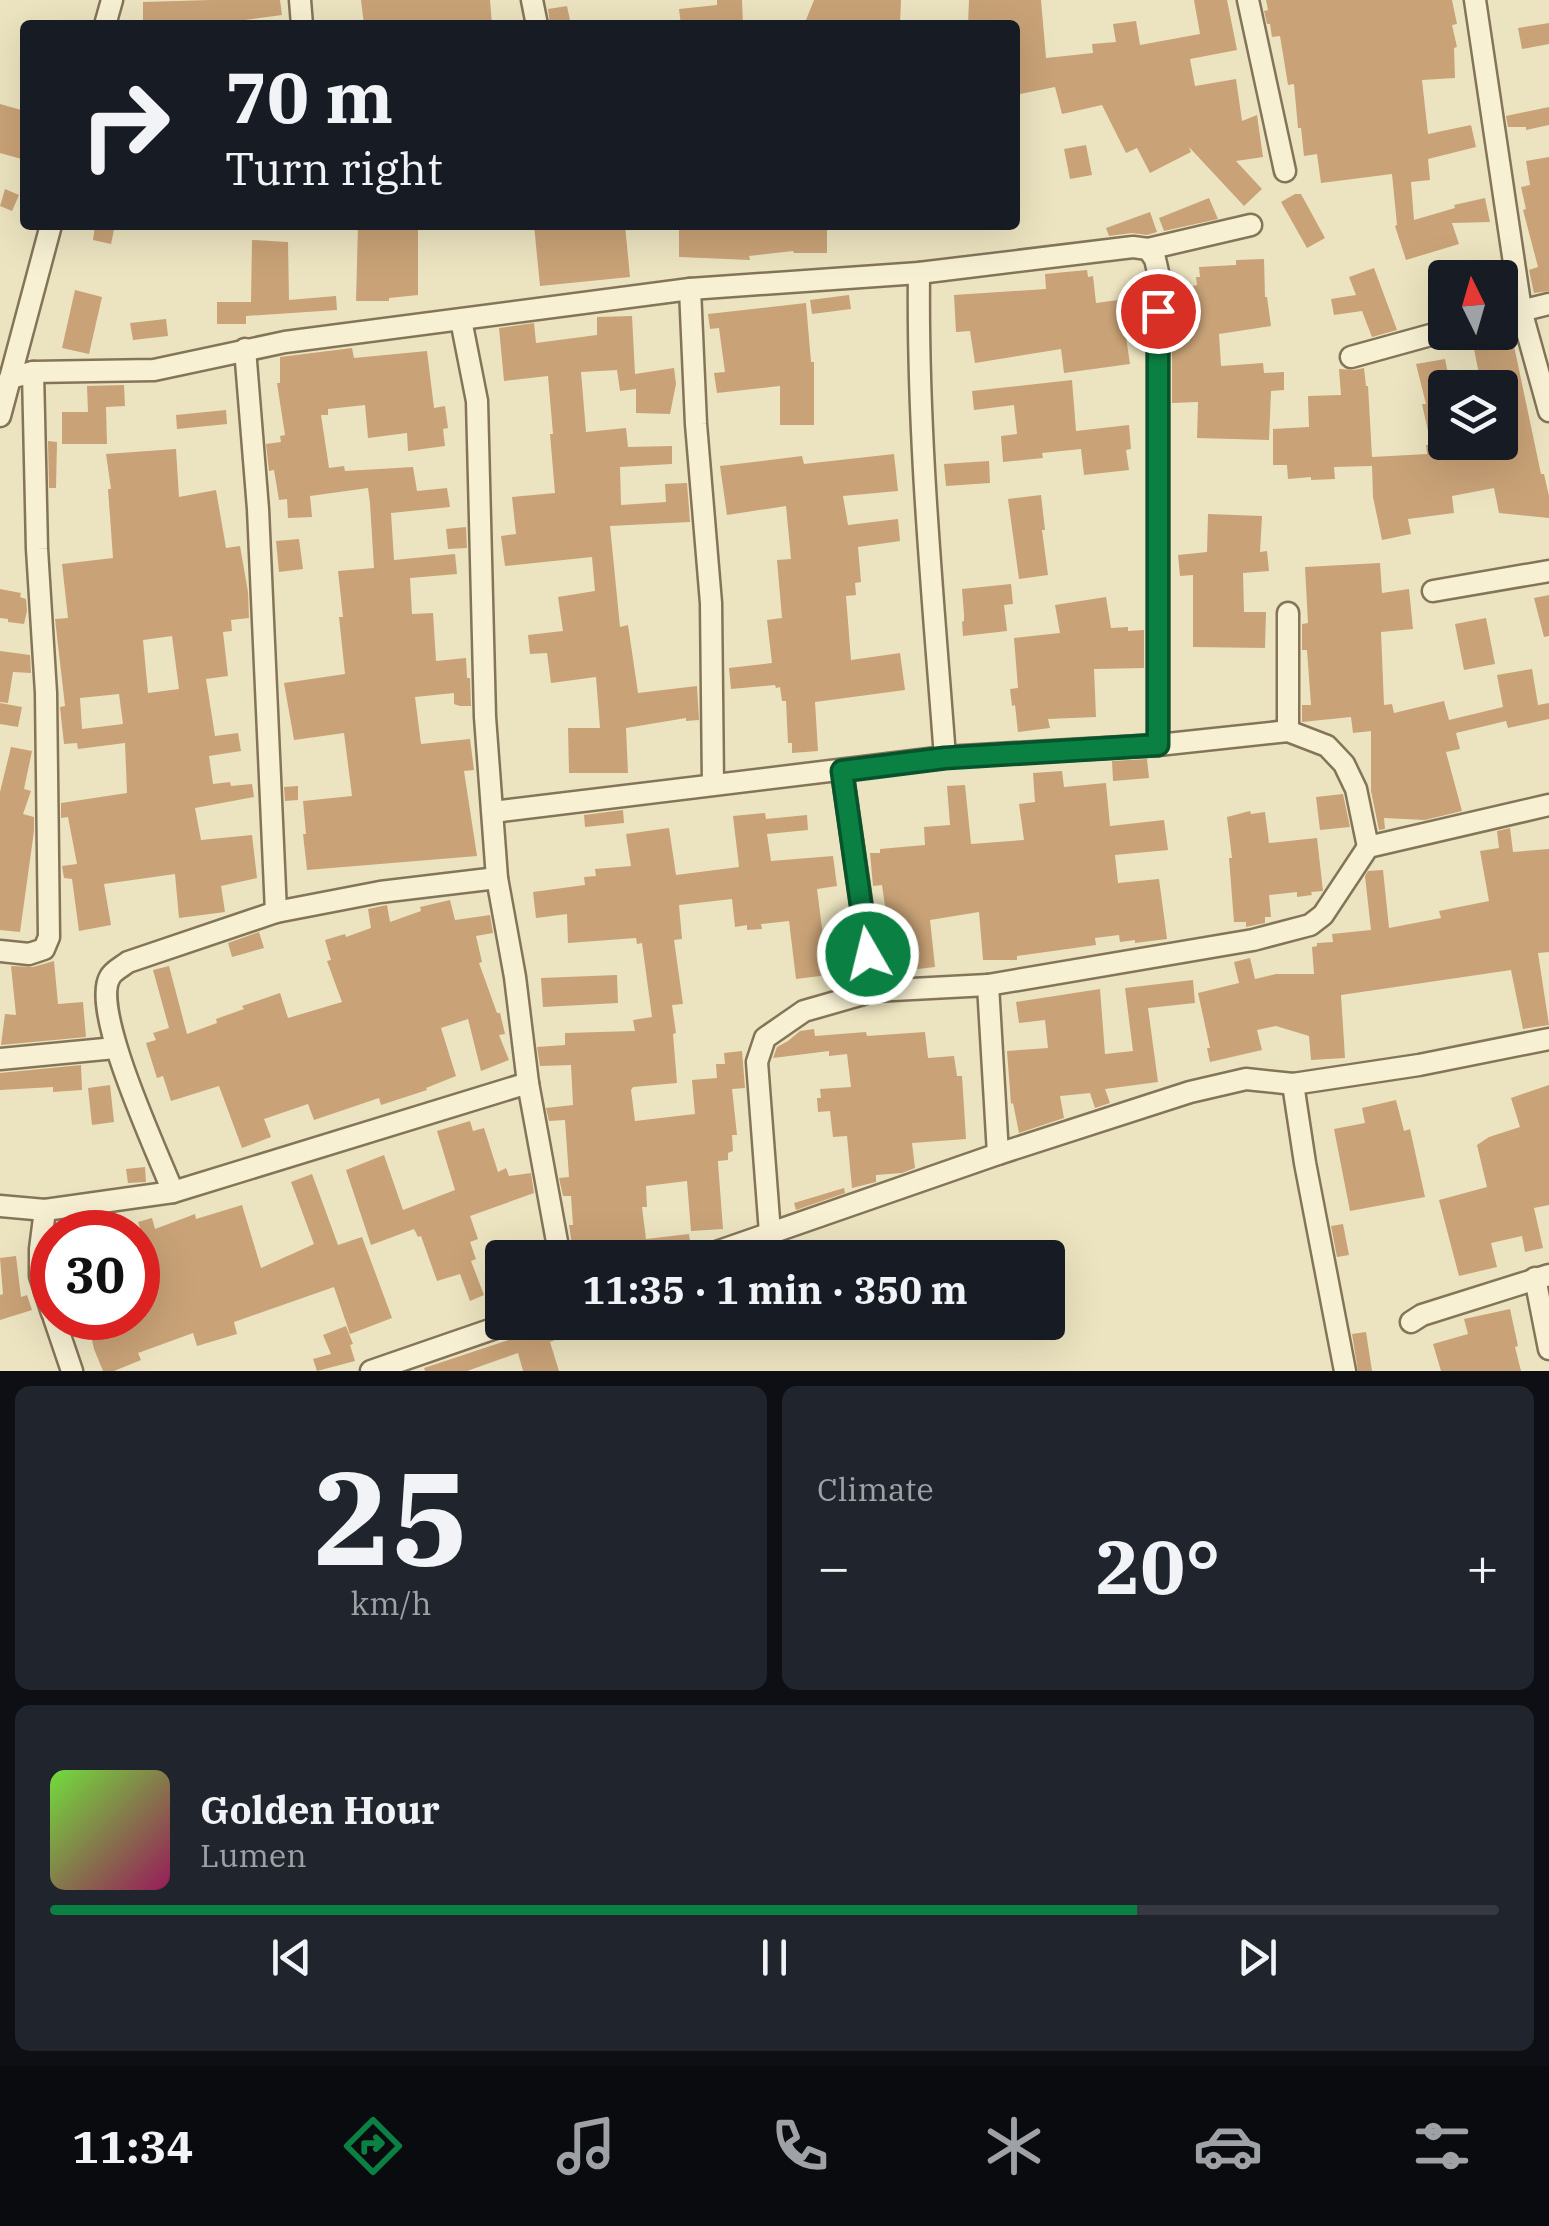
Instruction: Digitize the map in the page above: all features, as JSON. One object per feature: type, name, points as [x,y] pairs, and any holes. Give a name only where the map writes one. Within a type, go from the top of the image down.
[{"type":"street","points":[[1248,0],[1285,172]]},
{"type":"street","points":[[1475,0],[1504,260]]},
{"type":"street","points":[[10,378],[32,372],[175,368],[285,342],[690,290],[919,274],[1133,247],[1148,249],[1251,225]]},
{"type":"street","points":[[0,416],[49,230]]},
{"type":"street","points":[[1148,249],[1158,272],[1158,745]]},
{"type":"street","points":[[919,274],[925,466],[945,758]]},
{"type":"street","points":[[690,290],[696,424],[712,603],[712,784]]},
{"type":"street","points":[[1518,311],[1549,304]]},
{"type":"street","points":[[462,320],[476,401],[485,717],[497,878],[557,1240]]},
{"type":"street","points":[[1518,333],[1549,411]]},
{"type":"street","points":[[1351,357],[1428,336]]},
{"type":"street","points":[[245,350],[258,509],[276,912]]},
{"type":"street","points":[[0,951],[29,954],[44,949],[49,937],[46,693],[32,372]]},
{"type":"street","points":[[1433,591],[1549,571]]},
{"type":"street","points":[[1288,613],[1288,731]]},
{"type":"street","points":[[493,812],[945,758],[1158,745],[1288,731],[1327,746],[1344,764],[1356,789],[1368,847]]},
{"type":"street","points":[[842,771],[874,991]]},
{"type":"street","points":[[770,1233],[757,1062],[765,1038],[804,1011],[874,991],[988,984],[1253,940],[1310,925],[1322,915],[1368,847],[1549,805]]},
{"type":"street","points":[[173,1192],[116,1048],[105,994],[110,975],[128,962],[276,912],[380,892],[497,878]]},
{"type":"street","points":[[988,984],[998,1154]]},
{"type":"street","points":[[750,1240],[998,1154],[1209,1088],[1246,1079],[1293,1084],[1419,1066],[1549,1039]]},
{"type":"street","points":[[0,1059],[116,1048]]},
{"type":"street","points":[[0,1206],[45,1210],[173,1192],[528,1083]]},
{"type":"street","points":[[1293,1084],[1345,1371]]},
{"type":"street","points":[[1411,1322],[1542,1276],[1549,1349]]},
{"type":"street","points":[[371,1371],[485,1332]]},
{"type":"street","points":[[61,1340],[72,1371]]},
{"type":"building","points":[[280,0],[282,15],[245,20],[143,20],[143,2]]},
{"type":"building","points":[[361,0],[490,0],[492,20],[363,20]]},
{"type":"building","points":[[717,0],[742,0],[743,20],[680,20],[679,9],[717,5]]},
{"type":"building","points":[[814,0],[901,0],[900,20],[806,20]]},
{"type":"building","points":[[969,0],[1041,0],[1046,58],[1093,53],[1092,44],[1116,42],[1113,24],[1136,21],[1140,45],[1200,34],[1194,0],[1227,0],[1237,50],[1190,59],[1195,86],[1236,79],[1242,121],[1257,115],[1263,157],[1236,161],[1262,189],[1244,206],[1189,147],[1191,152],[1150,173],[1137,148],[1126,153],[1102,105],[1062,114],[1055,87],[1020,94],[1020,20],[968,20]]},
{"type":"building","points":[[1266,0],[1452,0],[1457,24],[1452,25],[1457,47],[1455,78],[1422,80],[1428,134],[1471,125],[1476,147],[1428,159],[1430,180],[1411,182],[1414,220],[1485,198],[1490,222],[1452,223],[1459,244],[1406,260],[1395,226],[1392,174],[1321,183],[1317,154],[1304,156],[1294,84],[1288,85],[1280,36],[1272,37],[1267,24]]},
{"type":"building","points":[[567,6],[570,20],[549,20],[548,9]]},
{"type":"building","points":[[1549,23],[1549,44],[1522,49],[1518,28]]},
{"type":"building","points":[[0,104],[20,110],[20,159],[0,153]]},
{"type":"building","points":[[1549,107],[1549,125],[1526,130],[1508,127],[1506,116]]},
{"type":"building","points":[[1086,145],[1092,175],[1070,179],[1064,149]]},
{"type":"building","points":[[1549,157],[1549,291],[1534,293],[1529,270],[1538,267],[1521,187],[1530,185],[1526,161]]},
{"type":"building","points":[[5,189],[19,195],[12,211],[0,206]]},
{"type":"building","points":[[1301,194],[1325,238],[1307,248],[1281,202]]},
{"type":"building","points":[[1209,198],[1218,219],[1164,231],[1159,218]]},
{"type":"building","points":[[1150,212],[1157,232],[1109,236],[1106,228]]},
{"type":"building","points":[[94,230],[114,230],[111,244],[93,240]]},
{"type":"building","points":[[358,230],[418,230],[418,295],[389,301],[356,301]]},
{"type":"building","points":[[534,230],[625,230],[630,277],[540,286]]},
{"type":"building","points":[[679,230],[827,230],[827,253],[793,251],[749,256],[750,260],[679,257]]},
{"type":"building","points":[[252,240],[288,242],[289,300],[336,296],[337,310],[246,316],[246,324],[217,324],[217,302],[251,302]]},
{"type":"building","points":[[1264,259],[1271,326],[1219,334],[1221,366],[1263,363],[1264,373],[1284,372],[1284,390],[1271,391],[1269,440],[1197,438],[1198,402],[1172,403],[1172,321],[1195,317],[1193,286],[1197,285],[1196,277],[1200,277],[1199,267]]},
{"type":"building","points":[[1374,268],[1397,330],[1372,337],[1362,311],[1334,315],[1331,299],[1356,295],[1349,277]]},
{"type":"building","points":[[1087,270],[1088,277],[1093,276],[1096,303],[1140,297],[1143,320],[1124,323],[1130,364],[1064,373],[1061,349],[975,363],[970,331],[956,332],[954,295],[1046,289],[1045,274]]},
{"type":"building","points":[[75,290],[102,297],[89,354],[62,348]]},
{"type":"building","points":[[849,295],[851,309],[812,314],[810,300]]},
{"type":"building","points":[[806,303],[814,362],[814,425],[780,425],[780,386],[717,393],[714,373],[725,372],[719,328],[710,329],[708,314]]},
{"type":"building","points":[[632,316],[635,374],[674,368],[676,384],[670,414],[636,413],[636,389],[620,391],[617,370],[581,372],[586,432],[626,428],[628,447],[672,446],[672,464],[620,467],[621,505],[666,502],[665,484],[687,483],[690,522],[610,526],[620,627],[628,625],[638,693],[697,686],[699,720],[686,718],[626,728],[628,773],[569,773],[568,728],[600,728],[596,677],[551,683],[547,653],[530,654],[528,635],[563,631],[558,597],[595,591],[592,557],[505,566],[501,536],[516,534],[512,497],[555,493],[548,376],[504,381],[499,328],[534,323],[536,343],[597,335],[597,317]]},
{"type":"building","points":[[166,319],[168,336],[133,340],[130,323]]},
{"type":"building","points":[[352,348],[354,358],[427,351],[434,408],[445,406],[445,446],[408,451],[407,433],[368,438],[365,405],[328,409],[328,415],[321,415],[329,468],[344,466],[345,471],[413,467],[417,491],[447,488],[450,507],[391,513],[394,560],[455,554],[457,574],[410,578],[412,614],[433,613],[436,661],[466,658],[471,706],[454,704],[454,693],[415,697],[421,744],[470,739],[474,770],[464,771],[477,856],[307,870],[303,801],[352,796],[344,733],[294,740],[284,683],[345,674],[338,571],[374,568],[370,503],[368,488],[310,496],[312,517],[288,518],[287,499],[279,500],[274,470],[269,471],[266,444],[281,442],[280,436],[285,435],[277,383],[280,357]]},
{"type":"building","points":[[1474,350],[1515,350],[1549,496],[1549,518],[1499,513],[1494,488],[1452,496],[1454,513],[1408,519],[1411,534],[1382,540],[1373,497],[1372,466],[1334,467],[1335,479],[1311,480],[1288,479],[1287,465],[1273,465],[1273,429],[1309,427],[1308,396],[1341,395],[1339,369],[1364,368],[1372,457],[1427,454],[1428,445],[1428,460],[1518,460],[1518,370],[1478,370]]},
{"type":"building","points":[[1445,359],[1447,370],[1428,370],[1428,431],[1416,364]]},
{"type":"building","points":[[1072,380],[1076,431],[1129,425],[1129,470],[1084,475],[1081,449],[1003,462],[1001,436],[1017,434],[1014,405],[974,410],[972,391]]},
{"type":"building","points":[[124,385],[125,406],[106,407],[107,444],[62,444],[62,412],[88,412],[87,386]]},
{"type":"building","points":[[226,410],[227,424],[177,429],[176,415]]},
{"type":"building","points":[[48,441],[57,442],[56,488],[49,488]]},
{"type":"building","points":[[176,449],[179,497],[216,490],[226,548],[240,546],[249,618],[231,620],[232,631],[223,632],[228,676],[206,679],[215,736],[238,733],[241,751],[209,756],[213,784],[252,784],[254,797],[195,808],[201,840],[252,835],[257,878],[221,886],[225,912],[179,918],[175,874],[104,884],[111,925],[79,931],[72,879],[64,878],[62,866],[77,864],[68,817],[61,818],[61,803],[127,793],[125,743],[78,749],[77,743],[64,744],[60,707],[65,706],[55,619],[68,618],[62,564],[113,558],[106,454]],"holes":[[[172,636],[179,689],[148,693],[143,640]],[[119,694],[123,724],[82,729],[80,698]]]},
{"type":"building","points":[[894,454],[898,491],[843,496],[848,525],[898,519],[900,541],[858,547],[861,582],[855,583],[856,595],[846,596],[851,660],[900,653],[905,690],[815,702],[818,751],[792,753],[786,701],[782,701],[780,687],[731,689],[729,668],[772,663],[767,620],[782,618],[777,560],[791,559],[786,506],[727,515],[720,466],[802,456],[804,464]]},
{"type":"building","points":[[989,461],[990,483],[946,486],[944,464]]},
{"type":"building","points":[[1041,495],[1048,575],[1019,579],[1008,499]]},
{"type":"building","points":[[1208,514],[1262,516],[1260,552],[1267,551],[1269,571],[1243,573],[1244,612],[1266,612],[1265,648],[1193,647],[1193,575],[1180,576],[1178,555],[1207,552]]},
{"type":"building","points":[[466,527],[467,548],[448,549],[446,529]]},
{"type":"building","points":[[299,539],[303,569],[279,572],[276,541]]},
{"type":"building","points":[[1380,563],[1382,593],[1409,589],[1413,629],[1381,632],[1384,705],[1392,704],[1394,713],[1444,701],[1449,720],[1503,707],[1497,675],[1532,669],[1538,705],[1549,703],[1549,719],[1508,728],[1506,721],[1456,733],[1460,749],[1446,752],[1462,811],[1425,820],[1384,818],[1385,829],[1379,830],[1371,791],[1371,731],[1353,733],[1351,717],[1302,722],[1302,705],[1311,705],[1302,624],[1308,623],[1305,567]]},
{"type":"building","points":[[1011,584],[1013,604],[1004,605],[1007,631],[963,636],[962,589]]},
{"type":"building","points":[[0,589],[21,593],[20,597],[26,599],[24,624],[0,618]]},
{"type":"building","points":[[1549,595],[1549,636],[1544,637],[1534,598]]},
{"type":"building","points":[[1106,597],[1111,628],[1144,630],[1144,668],[1094,669],[1096,717],[1048,719],[1050,728],[1018,732],[1010,689],[1018,688],[1014,638],[1060,633],[1055,605]]},
{"type":"building","points":[[1486,618],[1495,664],[1464,670],[1455,624]]},
{"type":"building","points":[[0,651],[30,655],[31,673],[13,672],[8,703],[0,702]]},
{"type":"building","points":[[0,703],[22,707],[18,727],[0,724]]},
{"type":"building","points":[[11,747],[32,751],[24,789],[31,791],[23,814],[34,817],[34,831],[20,932],[0,930],[0,792]]},
{"type":"building","points":[[1147,759],[1149,778],[1113,781],[1112,761]]},
{"type":"building","points":[[1062,771],[1064,787],[1106,783],[1110,826],[1164,820],[1168,850],[1115,855],[1118,883],[1159,879],[1167,939],[1120,942],[1119,935],[1095,938],[1096,945],[1017,956],[1017,960],[983,960],[979,912],[930,920],[935,967],[909,970],[904,918],[887,920],[882,885],[873,886],[870,853],[925,845],[924,827],[950,825],[947,786],[965,785],[971,844],[1024,840],[1019,804],[1035,802],[1033,773]]},
{"type":"building","points":[[298,786],[298,800],[285,801],[284,787]]},
{"type":"building","points":[[1343,794],[1350,827],[1320,830],[1316,797]]},
{"type":"building","points":[[623,810],[624,823],[585,827],[584,815]]},
{"type":"building","points":[[1265,812],[1269,843],[1317,838],[1323,891],[1297,897],[1297,892],[1269,895],[1271,917],[1265,917],[1265,923],[1246,927],[1246,922],[1234,922],[1227,817]]},
{"type":"building","points":[[765,813],[766,819],[807,815],[808,830],[767,834],[771,861],[833,856],[837,886],[817,889],[828,975],[796,979],[789,921],[747,930],[747,925],[735,927],[732,899],[679,905],[682,939],[674,940],[683,1004],[672,1005],[677,1083],[633,1087],[635,1121],[695,1114],[692,1080],[717,1078],[716,1064],[725,1064],[724,1053],[742,1051],[745,1088],[732,1089],[737,1135],[732,1135],[733,1151],[728,1153],[728,1160],[718,1161],[723,1229],[691,1231],[687,1181],[646,1186],[647,1207],[642,1207],[646,1239],[689,1234],[690,1240],[571,1240],[571,1196],[563,1196],[559,1178],[569,1177],[565,1120],[549,1121],[546,1108],[573,1105],[571,1065],[540,1066],[537,1047],[565,1045],[565,1033],[635,1031],[633,1020],[652,1017],[642,943],[637,944],[636,938],[568,943],[567,914],[536,918],[533,892],[585,885],[584,877],[596,876],[595,869],[631,866],[626,834],[669,828],[676,875],[739,867],[733,816]]},
{"type":"building","points":[[1510,828],[1513,852],[1549,849],[1549,952],[1538,953],[1549,1025],[1523,1029],[1511,970],[1341,995],[1345,1058],[1311,1060],[1309,1036],[1276,1026],[1257,1030],[1262,1050],[1210,1062],[1198,993],[1239,983],[1234,962],[1250,958],[1255,979],[1276,974],[1314,974],[1312,947],[1317,943],[1333,942],[1332,934],[1371,930],[1365,876],[1368,871],[1383,870],[1389,928],[1441,918],[1439,911],[1489,901],[1480,851],[1499,848],[1497,831]]},
{"type":"building","points":[[450,900],[455,920],[490,915],[493,933],[476,936],[482,962],[479,963],[500,1013],[505,1034],[499,1035],[509,1060],[481,1071],[468,1019],[441,1028],[456,1076],[381,1105],[379,1098],[314,1120],[308,1104],[264,1119],[271,1137],[242,1148],[219,1086],[171,1101],[163,1076],[157,1078],[146,1043],[156,1040],[153,1033],[169,1028],[153,970],[169,966],[187,1034],[217,1023],[216,1019],[244,1009],[242,1006],[280,993],[288,1018],[342,1002],[327,961],[331,960],[325,940],[371,928],[368,909],[387,905],[390,922],[421,911],[420,907]]},
{"type":"building","points":[[259,932],[264,948],[232,957],[228,943]]},
{"type":"building","points":[[54,961],[58,1004],[83,1002],[86,1037],[1,1045],[5,1014],[16,1015],[11,966],[33,967]]},
{"type":"building","points":[[617,975],[618,1003],[543,1007],[541,978]]},
{"type":"building","points":[[1193,980],[1195,1003],[1148,1008],[1158,1082],[1105,1089],[1110,1103],[1095,1108],[1090,1093],[1060,1096],[1064,1118],[1019,1133],[1011,1104],[1007,1051],[1048,1048],[1045,1020],[1019,1023],[1016,1002],[1100,989],[1105,1054],[1133,1051],[1125,988]]},
{"type":"building","points":[[814,1029],[815,1036],[925,1032],[928,1058],[954,1056],[957,1076],[962,1076],[966,1139],[912,1143],[915,1168],[876,1175],[876,1182],[852,1188],[847,1136],[833,1137],[830,1111],[818,1112],[817,1098],[821,1098],[820,1089],[851,1087],[847,1054],[829,1056],[829,1051],[773,1058],[777,1047],[800,1031]]},
{"type":"building","points":[[81,1065],[82,1090],[0,1090],[0,1073]]},
{"type":"building","points":[[110,1085],[114,1122],[92,1125],[88,1088]]},
{"type":"building","points":[[1549,1085],[1549,1205],[1534,1208],[1543,1248],[1525,1252],[1522,1236],[1491,1243],[1497,1267],[1459,1276],[1439,1200],[1487,1187],[1477,1145],[1520,1127],[1511,1098]]},
{"type":"building","points":[[1396,1100],[1404,1131],[1410,1129],[1425,1197],[1350,1211],[1334,1129],[1365,1123],[1362,1108]]},
{"type":"building","points":[[470,1121],[473,1131],[484,1128],[498,1172],[506,1168],[509,1176],[531,1173],[534,1193],[470,1216],[478,1239],[470,1242],[476,1259],[471,1261],[484,1295],[470,1301],[460,1274],[437,1281],[421,1236],[414,1229],[371,1245],[346,1170],[384,1155],[403,1210],[455,1190],[437,1131]]},
{"type":"building","points":[[145,1167],[146,1182],[128,1183],[126,1169]]},
{"type":"building","points":[[312,1174],[338,1245],[362,1237],[392,1318],[350,1334],[334,1287],[234,1322],[237,1334],[197,1346],[193,1333],[138,1353],[141,1360],[114,1371],[103,1371],[92,1340],[160,1340],[160,1227],[195,1214],[196,1219],[242,1205],[261,1268],[314,1244],[291,1182]]},
{"type":"building","points":[[844,1188],[845,1193],[796,1210],[794,1203]]},
{"type":"building","points":[[1343,1224],[1349,1255],[1337,1257],[1331,1226]]},
{"type":"building","points":[[16,1256],[21,1297],[27,1295],[30,1311],[0,1320],[3,1294],[0,1258]]},
{"type":"building","points":[[1510,1309],[1521,1371],[1441,1371],[1433,1344],[1468,1334],[1464,1319]]},
{"type":"building","points":[[346,1326],[355,1361],[317,1371],[313,1359],[331,1354],[323,1335]]},
{"type":"building","points":[[1366,1332],[1372,1371],[1358,1371],[1352,1334]]},
{"type":"building","points":[[509,1340],[555,1340],[550,1342],[559,1371],[523,1371],[518,1353],[467,1371],[424,1368]]},
{"type":"route","points":[[868,954],[842,771],[945,758],[1158,745],[1158,311]]}]
